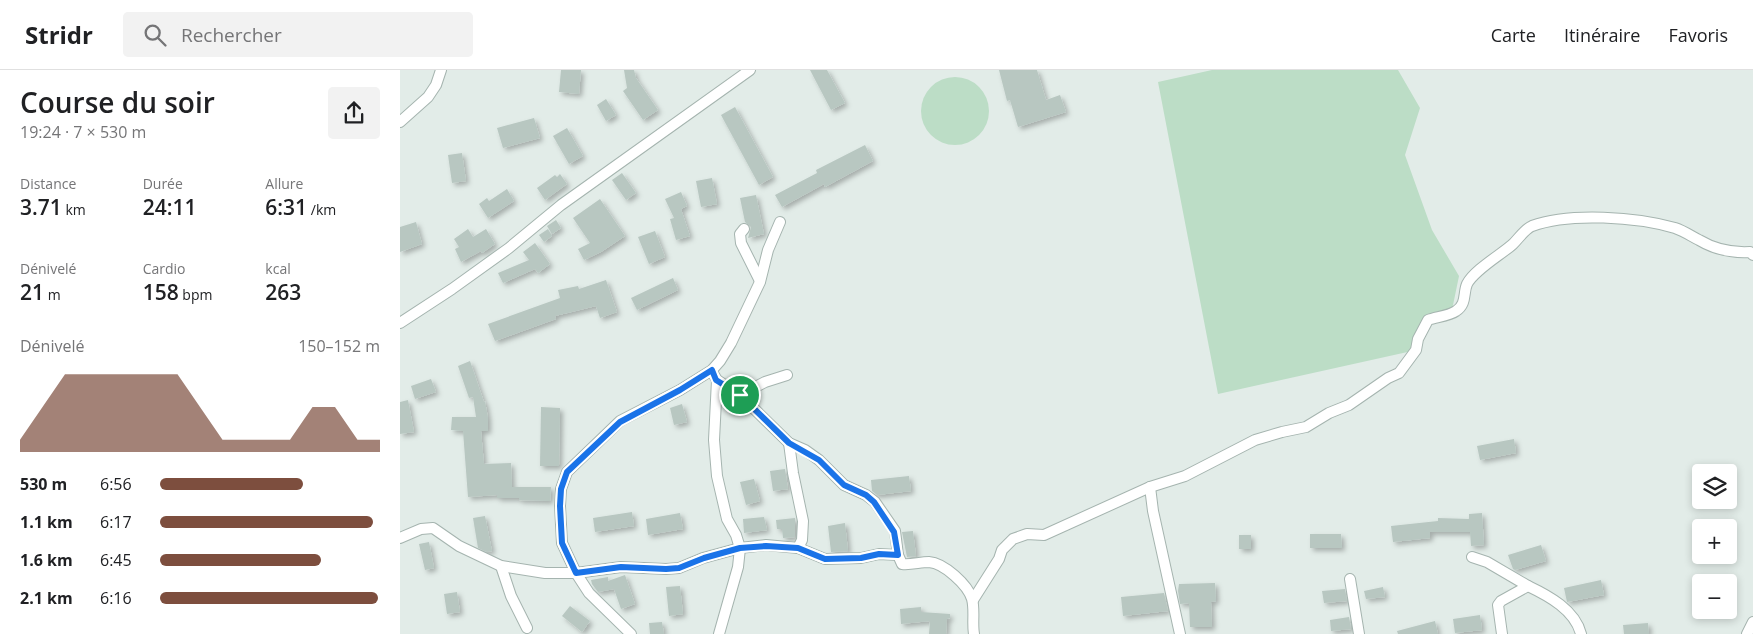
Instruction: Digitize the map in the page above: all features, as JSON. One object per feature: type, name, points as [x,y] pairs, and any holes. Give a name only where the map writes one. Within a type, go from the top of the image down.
[{"type":"street","points":[[400,122],[428,97],[436,84],[441,70]]},
{"type":"street","points":[[400,322],[452,289],[509,248],[561,205],[750,70]]},
{"type":"street","points":[[973,600],[999,559],[1002,550],[1013,539],[1026,534],[1044,534],[1150,487],[1185,476],[1255,440],[1306,427],[1329,413],[1348,405],[1388,378],[1399,373],[1416,350],[1418,339],[1428,320],[1456,311],[1464,302],[1467,284],[1479,271],[1513,244],[1530,227],[1552,220],[1603,217],[1620,220],[1638,220],[1675,228],[1716,248],[1739,253],[1750,252],[1753,255]]},
{"type":"street","points":[[631,634],[590,593],[576,573],[562,543],[561,489],[567,472],[620,422],[680,390],[712,370],[720,361],[731,343],[760,282],[768,250],[780,222]]},
{"type":"street","points":[[744,229],[740,234],[741,243],[760,282]]},
{"type":"street","points":[[712,370],[716,380],[714,440],[717,476],[727,519],[740,548],[738,568],[718,634]]},
{"type":"street","points":[[740,395],[765,382],[787,375]]},
{"type":"street","points":[[716,380],[740,395],[789,443],[819,460],[844,485],[866,495],[874,502],[894,532],[898,555],[902,564],[931,562],[944,568],[958,579],[969,591],[973,600],[974,634]]},
{"type":"street","points":[[789,443],[793,473],[804,520],[802,540],[798,548]]},
{"type":"street","points":[[1150,487],[1153,512],[1180,634]]},
{"type":"street","points":[[400,538],[421,528],[433,528],[459,546],[501,566],[545,573],[576,573],[621,567],[679,568],[704,558],[740,548],[766,546],[798,548],[825,559],[861,558],[879,554],[898,555]]},
{"type":"street","points":[[1472,557],[1487,562],[1560,604],[1579,628],[1581,634]]},
{"type":"street","points":[[501,566],[511,596],[527,628]]},
{"type":"street","points":[[1350,579],[1359,634]]},
{"type":"street","points":[[1502,634],[1498,605],[1501,601],[1528,586]]},
{"type":"street","points":[[1747,634],[1753,622]]},
{"type":"green space","points":[[1212,70],[1398,70],[1420,108],[1405,155],[1432,230],[1459,276],[1452,310],[1426,317],[1412,351],[1218,394],[1158,82]]},
{"type":"green space","points":[[955,77],[968,80],[979,87],[986,98],[989,111],[986,124],[979,135],[968,142],[955,145],[942,142],[931,135],[924,124],[921,111],[924,98],[931,87],[942,80]]},
{"type":"building","points":[[561,70],[581,70],[579,94],[559,92]]},
{"type":"building","points":[[624,70],[634,70],[636,78],[658,110],[643,120],[623,91],[627,88]]},
{"type":"building","points":[[810,70],[827,70],[845,103],[831,110]]},
{"type":"building","points":[[999,70],[1037,70],[1046,100],[1060,95],[1066,112],[1018,127],[1010,100],[1007,101]]},
{"type":"building","points":[[606,99],[616,115],[606,121],[597,105]]},
{"type":"building","points":[[735,107],[773,177],[759,185],[721,115]]},
{"type":"building","points":[[534,118],[540,138],[503,148],[497,128]]},
{"type":"building","points":[[567,128],[583,156],[569,164],[553,136]]},
{"type":"building","points":[[865,145],[873,161],[825,187],[824,184],[782,207],[775,195],[817,173],[816,170]]},
{"type":"building","points":[[462,153],[466,181],[452,183],[448,155]]},
{"type":"building","points":[[622,173],[636,193],[626,200],[612,180]]},
{"type":"building","points":[[560,174],[567,184],[545,200],[537,188],[555,175],[557,177]]},
{"type":"building","points":[[712,178],[717,204],[701,207],[696,181]]},
{"type":"building","points":[[507,189],[514,201],[488,218],[479,204],[487,198],[489,201]]},
{"type":"building","points":[[681,192],[687,206],[681,209],[690,236],[676,240],[670,219],[674,218],[665,199]]},
{"type":"building","points":[[756,195],[764,234],[748,238],[751,227],[745,222],[740,198]]},
{"type":"building","points":[[600,199],[625,236],[601,252],[584,260],[578,249],[590,243],[573,218]]},
{"type":"building","points":[[556,220],[561,228],[552,234],[547,226]]},
{"type":"building","points":[[416,222],[422,244],[400,252],[400,227]]},
{"type":"building","points":[[468,229],[473,237],[486,229],[495,244],[482,253],[481,251],[461,262],[455,249],[459,247],[454,239]]},
{"type":"building","points":[[548,229],[552,236],[544,242],[539,235]]},
{"type":"building","points":[[655,231],[665,257],[649,264],[638,237]]},
{"type":"building","points":[[535,243],[550,264],[538,273],[535,269],[503,283],[498,273],[529,260],[523,252]]},
{"type":"building","points":[[673,278],[678,290],[637,310],[631,298]]},
{"type":"building","points":[[606,280],[617,312],[600,318],[596,306],[555,316],[556,319],[495,341],[488,324],[560,298],[558,290],[578,286],[579,289]]},
{"type":"building","points":[[470,361],[485,401],[488,418],[488,431],[481,431],[484,464],[511,463],[512,487],[551,487],[550,501],[497,498],[497,495],[468,497],[463,431],[451,430],[452,417],[476,417],[473,397],[469,398],[458,366]]},
{"type":"building","points":[[431,379],[436,392],[415,399],[411,386]]},
{"type":"building","points":[[408,400],[414,432],[400,434],[400,402]]},
{"type":"building","points":[[682,404],[687,422],[674,425],[670,408]]},
{"type":"building","points":[[541,407],[560,408],[559,466],[540,466]]},
{"type":"building","points":[[1514,439],[1516,453],[1480,460],[1477,446]]},
{"type":"building","points":[[785,469],[788,489],[773,491],[770,471]]},
{"type":"building","points":[[909,476],[911,491],[877,495],[872,491],[871,480]]},
{"type":"building","points":[[754,479],[760,501],[746,505],[740,482]]},
{"type":"building","points":[[632,512],[634,526],[595,532],[593,518]]},
{"type":"building","points":[[680,513],[683,529],[648,535],[646,519]]},
{"type":"building","points":[[1482,513],[1484,545],[1471,546],[1470,532],[1430,532],[1430,538],[1393,542],[1391,526],[1438,521],[1438,518],[1469,519],[1469,514]]},
{"type":"building","points":[[485,516],[492,551],[487,552],[478,548],[473,518]]},
{"type":"building","points":[[764,517],[767,530],[744,533],[743,519]]},
{"type":"building","points":[[795,518],[795,537],[783,538],[782,529],[777,529],[776,520]]},
{"type":"building","points":[[845,523],[848,551],[831,552],[828,526]]},
{"type":"building","points":[[913,531],[916,556],[907,557],[902,532]]},
{"type":"building","points":[[1310,534],[1341,534],[1342,548],[1310,548]]},
{"type":"building","points":[[1239,535],[1251,535],[1251,549],[1239,549]]},
{"type":"building","points":[[429,542],[434,568],[425,570],[419,544]]},
{"type":"building","points":[[1541,545],[1546,561],[1513,569],[1508,555]]},
{"type":"building","points":[[625,575],[635,604],[621,609],[614,589],[598,592],[591,580],[608,577],[608,581]]},
{"type":"building","points":[[1601,580],[1604,595],[1567,602],[1564,588]]},
{"type":"building","points":[[1215,583],[1216,601],[1211,602],[1212,627],[1190,627],[1189,603],[1180,604],[1179,584]]},
{"type":"building","points":[[680,586],[683,614],[669,616],[666,587]]},
{"type":"building","points":[[1383,587],[1385,597],[1366,599],[1364,591]]},
{"type":"building","points":[[1345,589],[1347,601],[1324,603],[1322,591]]},
{"type":"building","points":[[457,592],[460,612],[447,614],[444,594]]},
{"type":"building","points":[[1164,593],[1168,611],[1123,616],[1121,597]]},
{"type":"building","points":[[570,606],[590,621],[582,632],[562,616]]},
{"type":"building","points":[[921,607],[921,612],[950,614],[950,618],[947,619],[946,634],[929,634],[930,621],[901,624],[900,609]]},
{"type":"building","points":[[1480,615],[1482,630],[1455,633],[1453,619]]},
{"type":"building","points":[[1349,617],[1351,629],[1331,631],[1330,620]]},
{"type":"building","points":[[1435,621],[1438,634],[1398,634],[1397,631]]},
{"type":"building","points":[[662,622],[664,634],[650,634],[649,623]]},
{"type":"building","points":[[1648,623],[1649,634],[1624,634],[1623,625]]},
{"type":"route","points":[[712,370],[716,380],[740,395],[789,443],[805,450],[819,460],[844,485],[866,495],[874,502],[883,512],[894,532],[898,555],[879,554],[861,558],[825,559],[798,548],[766,546],[740,548],[704,558],[679,568],[621,567],[576,573],[562,543],[561,489],[567,472],[620,422],[680,390],[712,370]]}]
